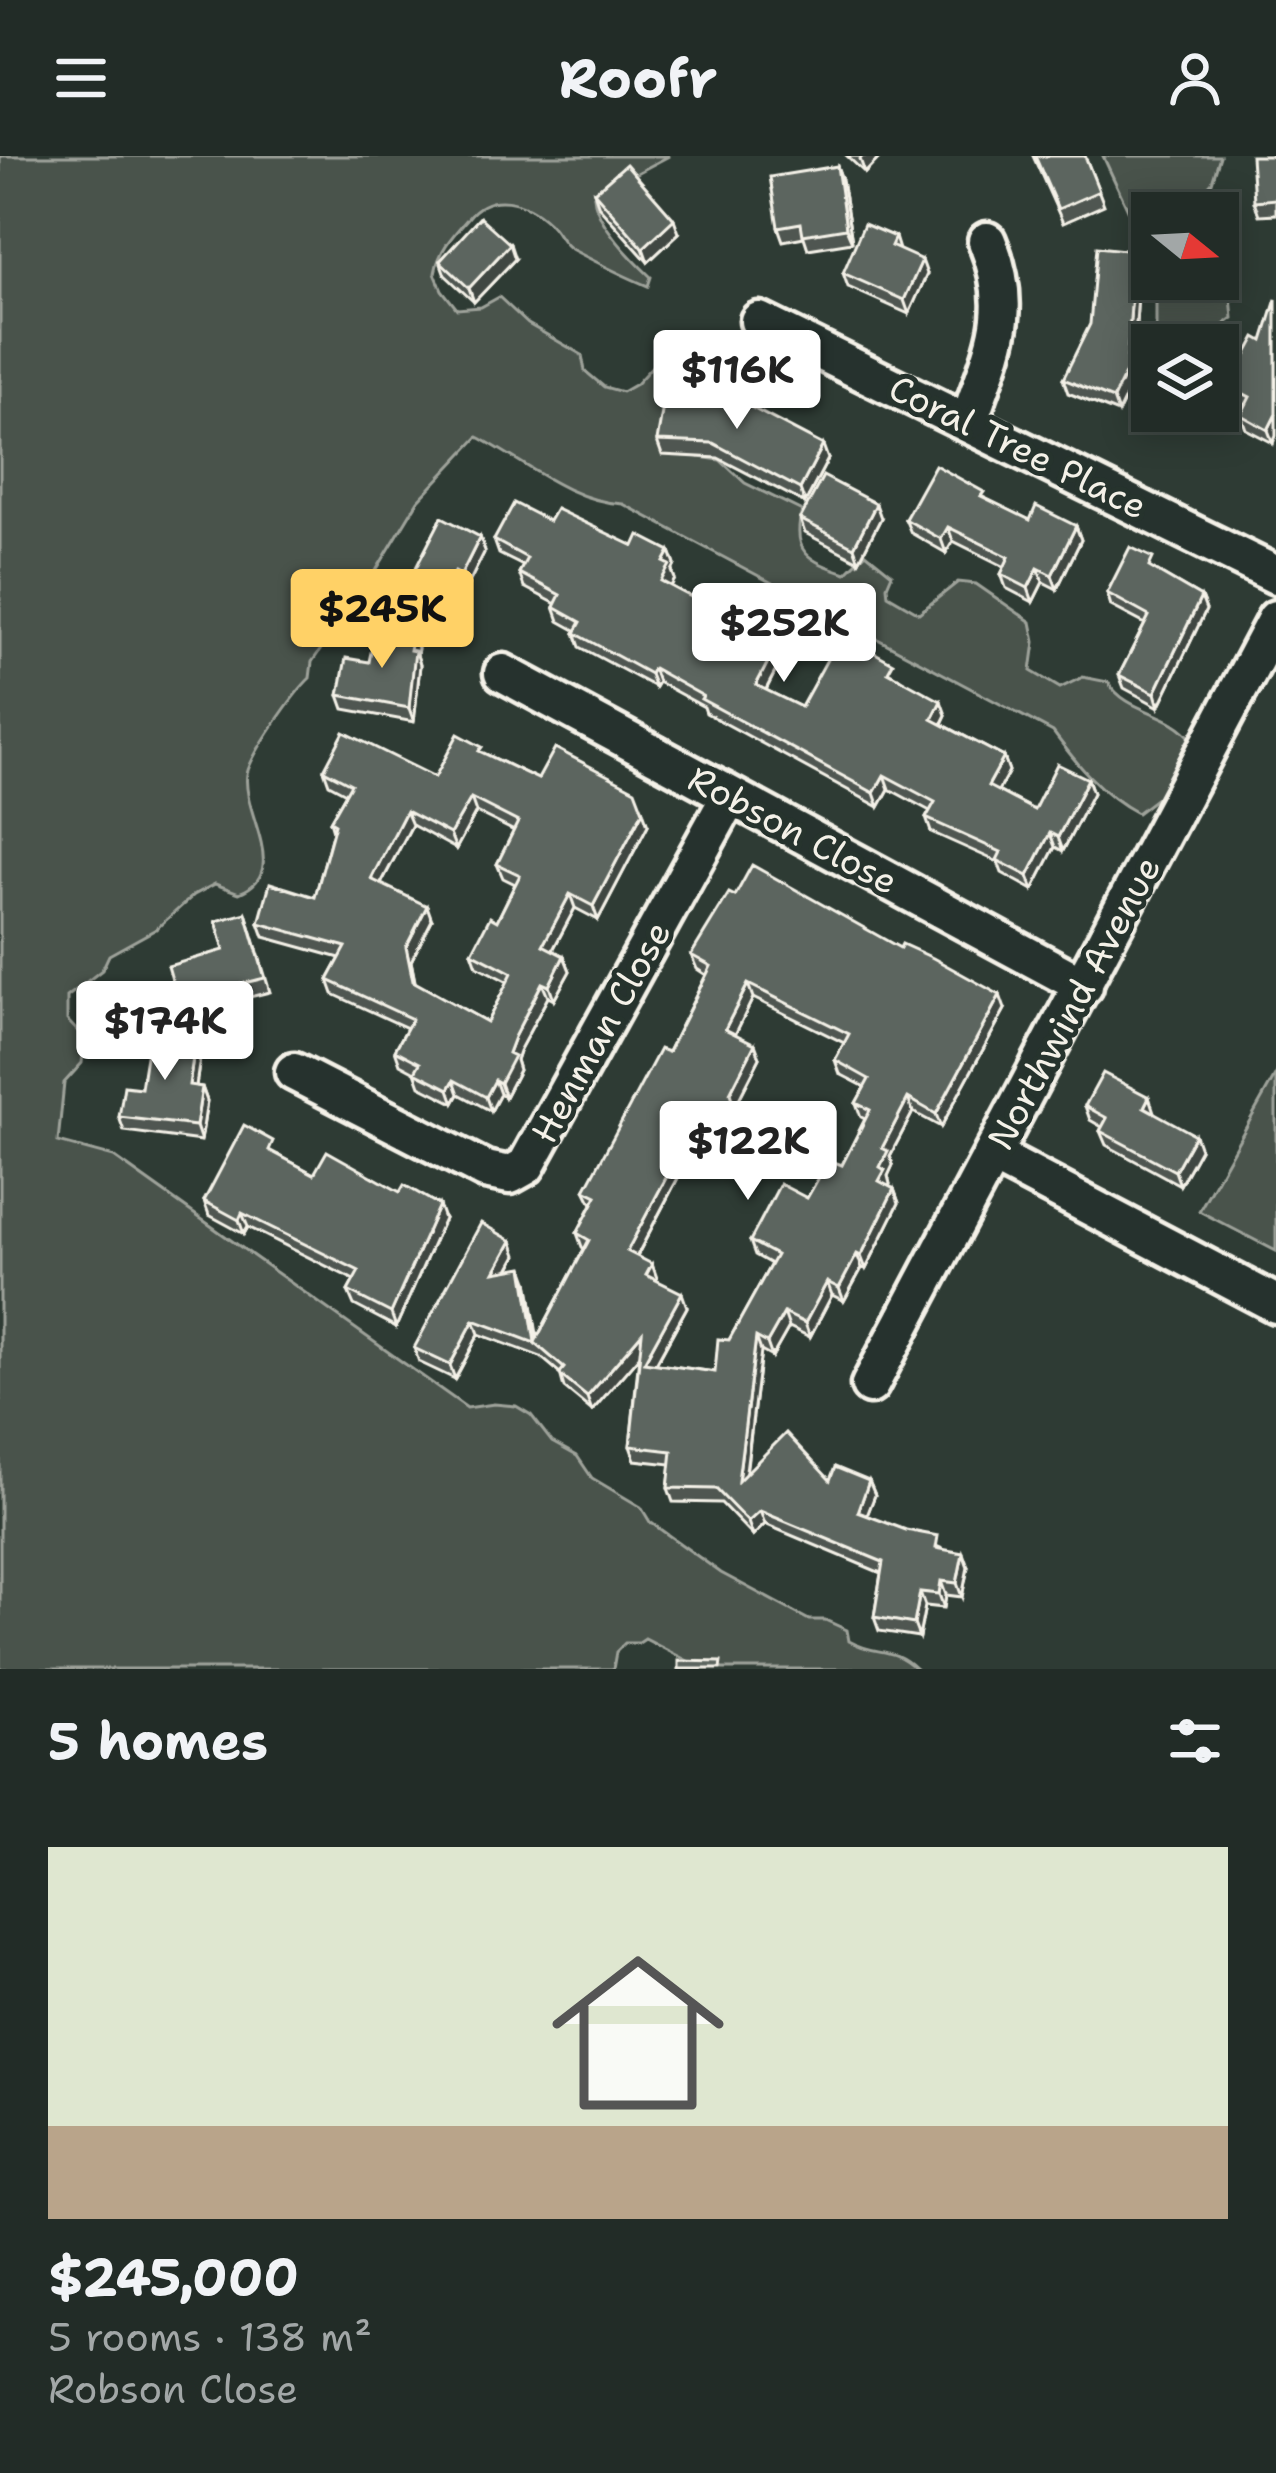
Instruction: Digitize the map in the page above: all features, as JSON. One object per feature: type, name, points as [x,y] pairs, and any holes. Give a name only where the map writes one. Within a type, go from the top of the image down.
[{"type":"street","points":[[969,422],[1000,324],[1004,296],[987,241]]},
{"type":"street","name":"Coral Tree Place","points":[[759,321],[1276,575]]},
{"type":"street","name":"Northwind Avenue","points":[[869,1385],[1276,619]]},
{"type":"street","name":"Robson Close","points":[[503,673],[1084,986]]},
{"type":"street","name":"Henman Close","points":[[294,1072],[485,1170],[510,1175],[526,1166],[730,796]]},
{"type":"street","points":[[994,1156],[1276,1304]]},
{"type":"shaded area","points":[[0,156],[669,156],[594,196],[607,228],[651,277],[648,286],[569,248],[549,223],[529,209],[497,201],[477,209],[447,243],[435,273],[442,290],[457,309],[481,307],[499,297],[528,324],[582,355],[585,371],[604,387],[622,392],[655,363],[684,363],[694,389],[694,410],[671,453],[720,460],[745,483],[802,511],[799,536],[812,559],[846,573],[866,553],[892,574],[888,595],[919,613],[958,582],[976,584],[1031,622],[1035,642],[1031,671],[1060,688],[1083,677],[1108,682],[1126,700],[1173,723],[1192,740],[1162,794],[1137,813],[1101,787],[1053,732],[623,504],[566,488],[478,437],[418,501],[312,662],[310,678],[250,765],[247,789],[263,857],[254,884],[239,893],[215,884],[194,895],[156,929],[109,955],[102,970],[67,997],[67,1020],[85,1039],[82,1063],[64,1083],[58,1142],[114,1157],[467,1408],[516,1406],[531,1415],[552,1442],[577,1456],[592,1478],[641,1507],[650,1522],[721,1573],[809,1620],[825,1620],[847,1630],[849,1641],[899,1657],[916,1669],[723,1669],[690,1662],[645,1639],[625,1643],[616,1652],[613,1669],[0,1669]]},
{"type":"shaded area","points":[[1103,156],[1220,156],[1212,182],[1203,192],[1131,192],[1131,216]]},
{"type":"shaded area","points":[[1231,300],[1233,318],[1225,324],[1156,324],[1156,302]]},
{"type":"shaded area","points":[[1276,1074],[1276,1251],[1199,1211]]},
{"type":"building","points":[[1035,156],[1085,156],[1099,191],[1058,209]]},
{"type":"building","points":[[1251,156],[1276,156],[1276,199],[1254,201]]},
{"type":"building","points":[[626,164],[674,219],[643,248],[594,192]]},
{"type":"building","points":[[837,166],[846,228],[803,235],[801,223],[778,227],[770,177]]},
{"type":"building","points":[[480,217],[510,244],[469,288],[440,261]]},
{"type":"building","points":[[864,224],[895,237],[891,246],[922,260],[904,300],[843,273]]},
{"type":"building","points":[[1097,247],[1131,251],[1127,360],[1131,362],[1113,399],[1063,379],[1090,324]]},
{"type":"building","points":[[1276,299],[1276,414],[1268,430],[1241,415],[1250,397],[1239,391],[1239,359],[1243,361],[1256,337],[1263,341]]},
{"type":"building","points":[[667,383],[741,397],[739,401],[823,445],[800,489],[713,443],[657,441]]},
{"type":"building","points":[[935,465],[984,492],[981,496],[1030,520],[1036,506],[1076,526],[1052,575],[1038,568],[1028,588],[1001,574],[1009,557],[948,527],[941,539],[905,519]]},
{"type":"building","points":[[823,476],[876,504],[854,547],[800,519]]},
{"type":"building","points":[[514,503],[549,521],[556,509],[634,546],[639,535],[670,551],[664,562],[670,565],[661,581],[742,624],[745,618],[781,637],[756,685],[801,707],[841,634],[893,663],[888,672],[941,701],[932,719],[1004,757],[988,786],[1034,810],[1057,764],[1088,779],[1058,837],[1050,833],[1028,876],[997,860],[1001,852],[926,818],[935,802],[884,775],[874,793],[653,668],[650,674],[575,633],[581,622],[554,607],[560,595],[519,573],[527,558],[494,540]]},
{"type":"building","points":[[442,517],[480,537],[461,575],[455,572],[440,602],[407,585]]},
{"type":"building","points":[[1130,547],[1153,558],[1149,567],[1201,597],[1155,693],[1119,675],[1149,616],[1107,593]]},
{"type":"building","points":[[376,627],[413,634],[409,708],[339,695],[346,658],[369,662]]},
{"type":"building","points":[[344,732],[435,777],[458,734],[482,747],[479,751],[538,779],[555,748],[635,790],[643,811],[593,906],[570,894],[543,945],[564,956],[549,986],[542,983],[514,1037],[508,1053],[514,1056],[500,1083],[495,1080],[486,1097],[454,1080],[449,1089],[415,1072],[420,1063],[395,1050],[412,1019],[328,980],[346,947],[259,923],[270,883],[315,897],[335,824],[330,821],[351,784],[324,770]],"holes":[[[471,798],[518,822],[497,864],[520,875],[497,921],[490,917],[472,952],[512,973],[487,1022],[413,981],[406,947],[427,906],[371,879],[406,811],[450,834]]]},
{"type":"building","points":[[752,865],[900,948],[902,944],[933,958],[1000,995],[936,1114],[908,1098],[882,1148],[888,1151],[879,1181],[894,1189],[861,1256],[857,1254],[839,1288],[827,1282],[805,1323],[784,1313],[767,1343],[756,1337],[738,1481],[786,1433],[830,1480],[835,1467],[869,1481],[858,1512],[938,1536],[936,1548],[963,1553],[957,1583],[941,1581],[939,1594],[920,1592],[914,1624],[874,1617],[883,1562],[760,1511],[748,1522],[716,1489],[668,1488],[672,1451],[630,1446],[642,1333],[587,1397],[559,1374],[564,1368],[535,1343],[474,1320],[450,1365],[414,1348],[481,1223],[512,1241],[495,1272],[523,1267],[535,1342],[589,1240],[577,1233],[597,1196],[585,1190],[660,1049],[668,1052],[711,966],[691,955],[729,893],[735,896]],"holes":[[[748,984],[849,1034],[835,1060],[869,1079],[856,1103],[870,1110],[842,1165],[829,1160],[807,1198],[780,1184],[750,1241],[776,1255],[729,1340],[718,1339],[715,1372],[644,1362],[682,1293],[646,1275],[652,1264],[627,1251],[683,1146],[707,1159],[735,1109],[730,1093],[755,1044],[725,1029]]]},
{"type":"building","points":[[246,913],[265,978],[179,1004],[168,966],[224,950],[216,921]]},
{"type":"building","points":[[150,1031],[196,1037],[189,1085],[202,1087],[196,1126],[119,1117],[124,1086],[141,1088]]},
{"type":"building","points":[[1103,1073],[1149,1097],[1144,1107],[1195,1135],[1175,1171],[1100,1131],[1107,1118],[1085,1106]]},
{"type":"building","points":[[244,1125],[273,1141],[269,1150],[314,1174],[327,1151],[400,1192],[404,1185],[439,1205],[391,1313],[348,1291],[359,1271],[242,1213],[239,1220],[204,1201]]},
{"type":"building","points":[[679,1661],[721,1662],[720,1669],[679,1669]]}]
